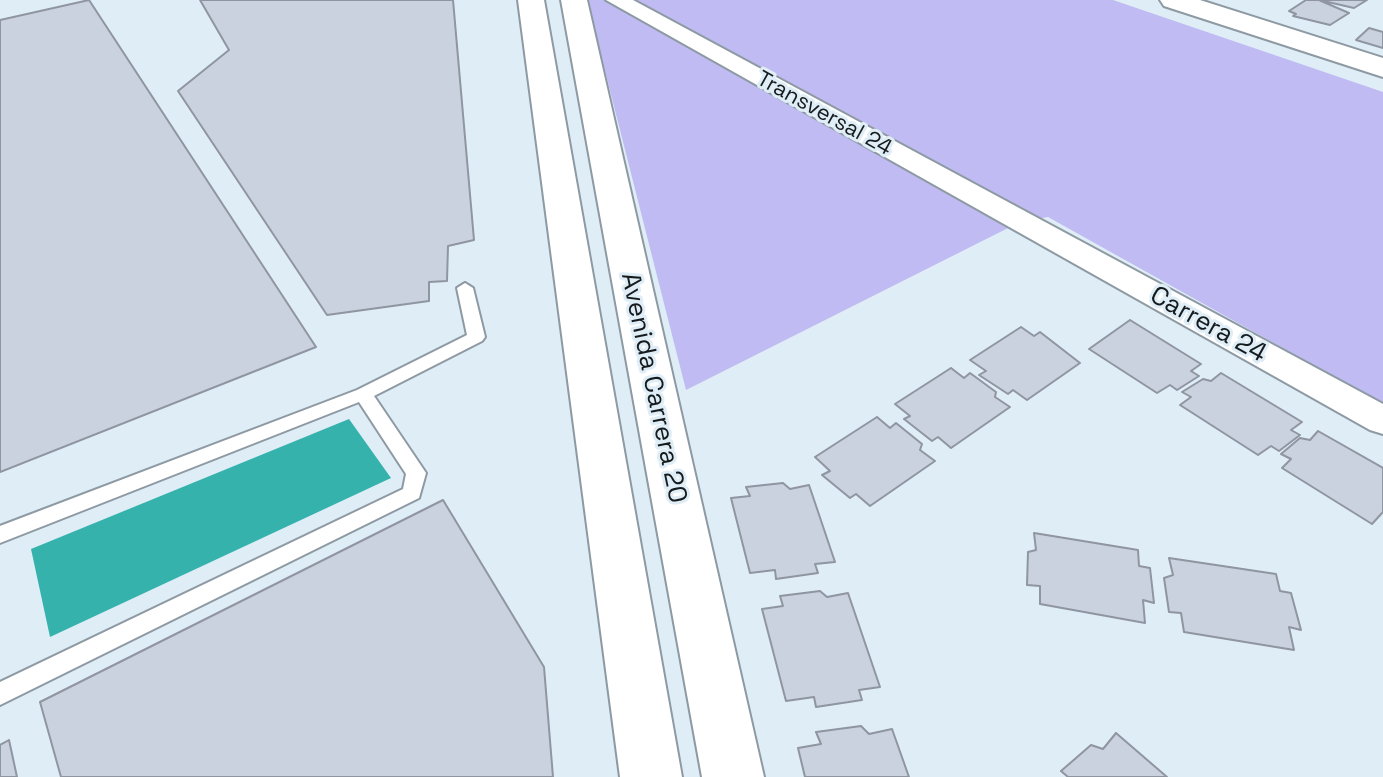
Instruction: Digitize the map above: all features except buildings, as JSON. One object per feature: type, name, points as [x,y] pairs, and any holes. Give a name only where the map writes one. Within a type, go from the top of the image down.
[{"type":"street","name":"Avenida Carrera 20","points":[[531,0],[651,777]]},
{"type":"street","name":"Avenida Carrera 20","points":[[574,0],[733,777]]},
{"type":"street","name":"Transversal 24","points":[[617,0],[1032,228]]},
{"type":"street","points":[[1173,0],[1337,46],[1383,68]]},
{"type":"street","name":"Carrera 24","points":[[1032,228],[1383,421]]},
{"type":"lane","points":[[0,535],[363,394],[476,337],[465,288]]},
{"type":"lane","points":[[0,694],[412,493],[416,473],[363,394]]},
{"type":"shaded area","points":[[587,0],[1113,0],[1383,92],[1383,404],[1048,217],[1020,222],[686,390]]},
{"type":"shaded area","points":[[349,419],[391,478],[50,637],[31,549]]}]
